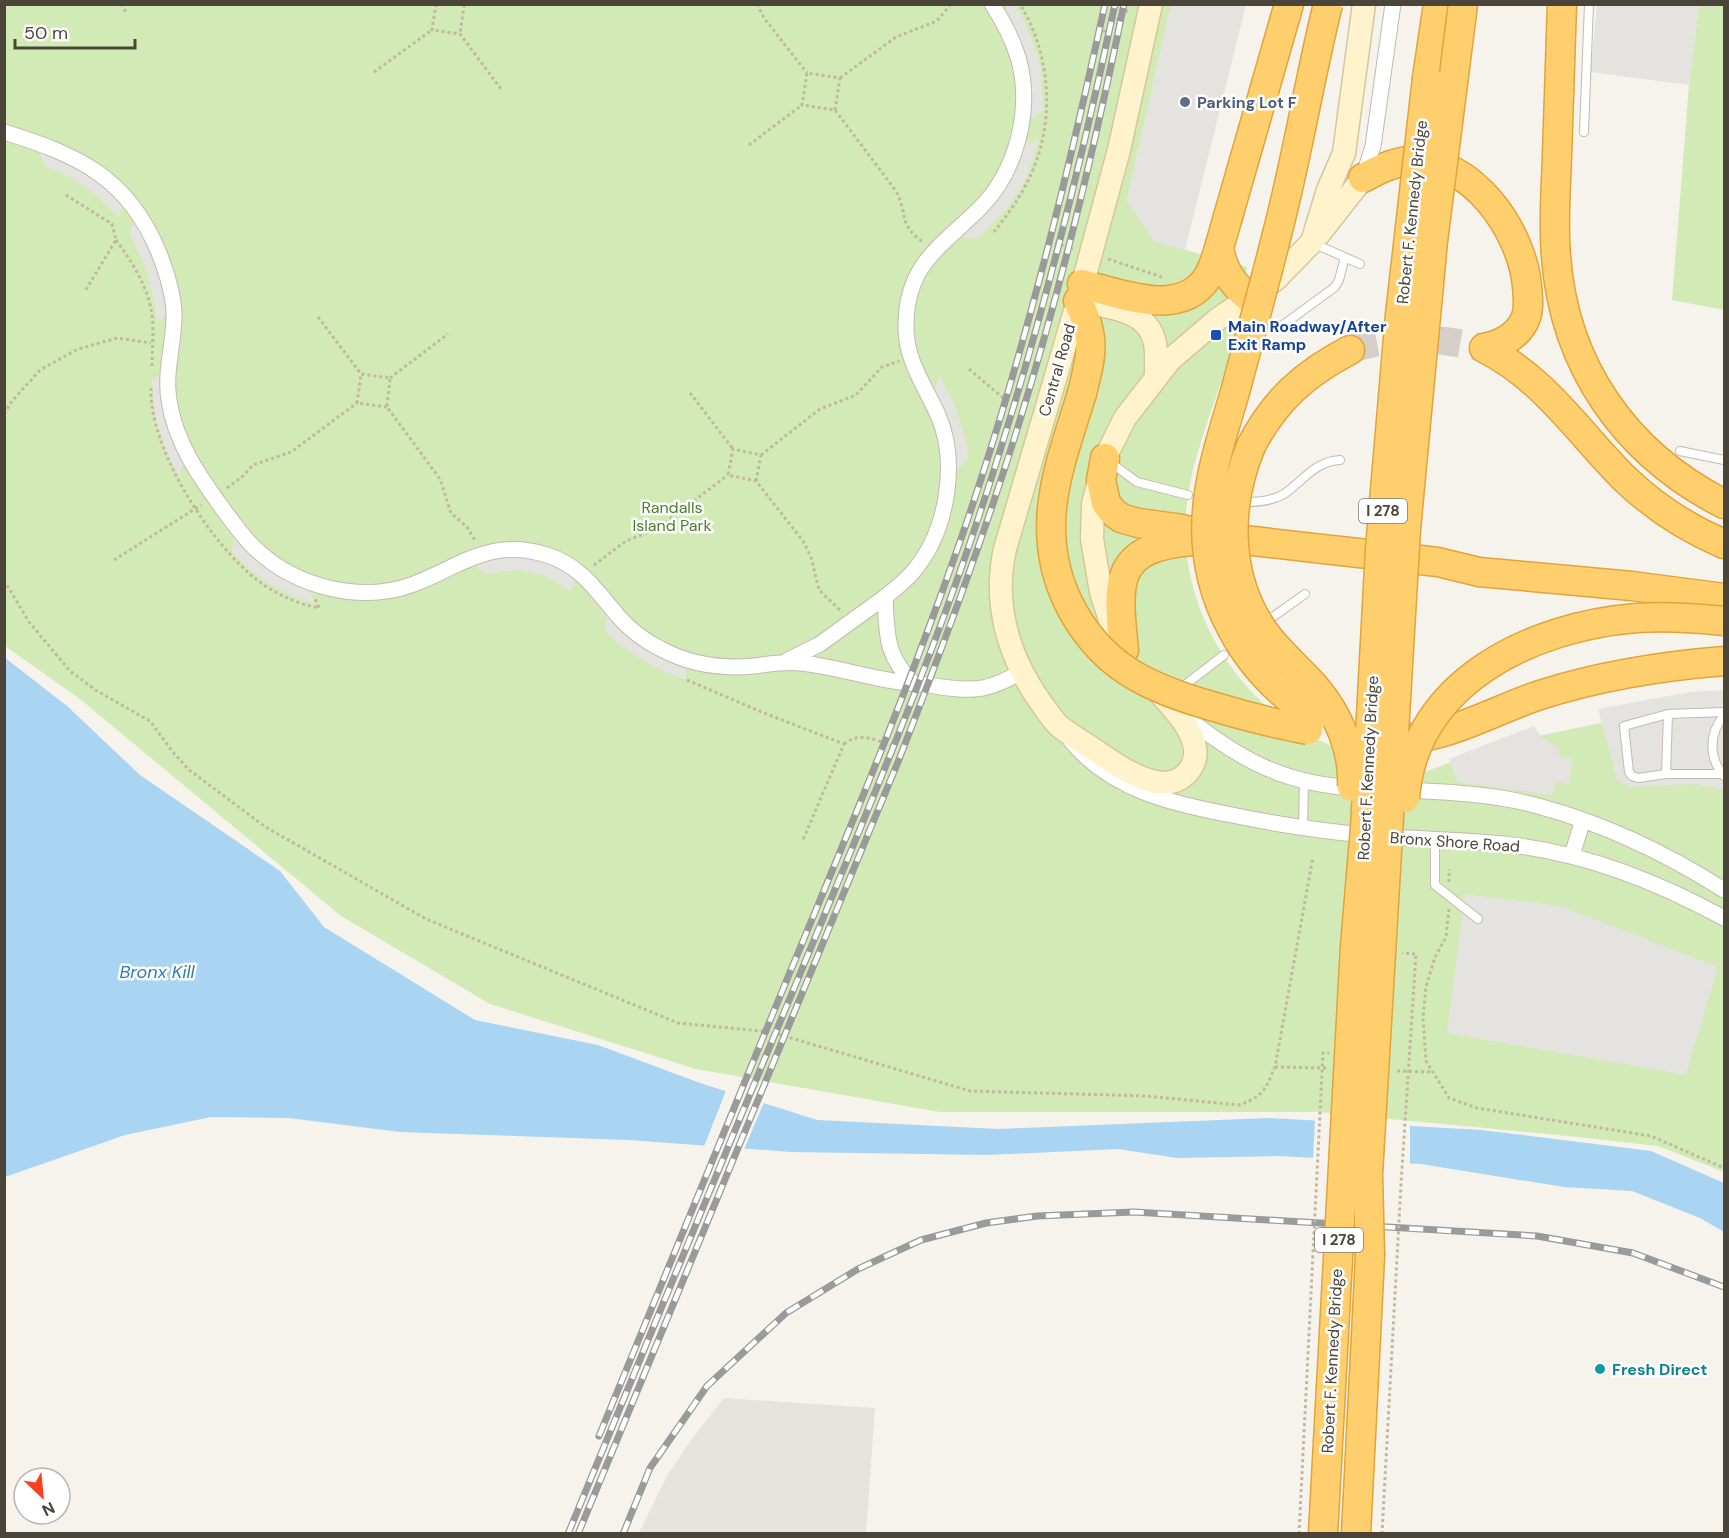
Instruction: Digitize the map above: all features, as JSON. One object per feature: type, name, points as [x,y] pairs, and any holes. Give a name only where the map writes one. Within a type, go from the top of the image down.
[{"type":"highway","points":[[1289,4],[1219,248],[1207,279],[1193,292],[1176,300],[1146,300],[1080,292],[1091,344],[1090,363],[1058,479],[1051,521],[1053,552],[1060,582],[1078,621],[1102,652],[1125,671],[1178,697],[1205,705],[1382,738],[1415,738],[1450,729],[1540,695],[1579,684],[1654,669],[1725,661]]},
{"type":"highway","points":[[1311,723],[1263,676],[1231,628],[1217,593],[1206,530],[1214,467],[1278,233],[1328,4]]},
{"type":"highway","name":"Robert F. Kennedy Bridge","points":[[1323,1533],[1355,946],[1365,828],[1380,549],[1412,210],[1438,4]]},
{"type":"highway","name":"Robert F. Kennedy Bridge","points":[[1356,1533],[1370,1256],[1368,1174],[1406,529],[1436,211],[1463,4]]},
{"type":"highway","points":[[1562,4],[1555,236],[1558,277],[1567,320],[1587,372],[1621,424],[1665,467],[1716,498]]},
{"type":"highway","points":[[1363,178],[1398,162],[1420,161],[1453,171],[1477,189],[1508,224],[1520,249],[1528,293],[1527,315],[1514,335],[1502,343],[1484,348],[1512,363],[1538,385],[1642,494],[1694,529],[1725,544]]},
{"type":"highway","points":[[1219,248],[1228,277],[1249,298]]},
{"type":"highway","points":[[1350,350],[1314,370],[1300,381],[1267,418],[1245,462],[1236,492],[1233,522],[1237,570],[1253,611],[1268,636],[1324,699],[1349,748],[1352,771],[1350,824],[1355,946]]},
{"type":"highway","points":[[1104,458],[1101,480],[1104,497],[1110,508],[1121,518],[1150,526],[1176,528],[1226,538],[1438,562],[1479,560],[1633,581],[1725,598]]},
{"type":"highway","points":[[1125,650],[1119,594],[1122,580],[1137,558],[1151,548],[1166,543],[1226,538]]},
{"type":"highway","points":[[1633,581],[1725,585]]},
{"type":"highway","points":[[1370,1256],[1383,1173],[1406,788],[1411,761],[1425,729],[1449,697],[1479,671],[1520,648],[1542,639],[1588,625],[1638,618],[1725,621]]},
{"type":"street","points":[[785,662],[820,644],[885,597],[912,573],[922,560],[936,530],[945,497],[948,469],[946,441],[938,416],[914,366],[907,342],[906,326],[911,291],[917,275],[933,250],[981,207],[996,190],[1006,173],[1016,147],[1023,107],[1019,60],[1007,30],[992,4]]},
{"type":"street","name":"Central Road","points":[[1058,725],[1021,672],[1009,642],[1000,592],[1002,563],[1119,150],[1151,4]]},
{"type":"street","points":[[1312,242],[1328,190],[1344,153],[1364,4]]},
{"type":"street","points":[[1058,725],[1133,774],[1155,782],[1173,782],[1181,778],[1193,765],[1195,748],[1189,730],[1144,677],[1125,650],[1116,636],[1105,608],[1094,557],[1093,504],[1104,458],[1125,418],[1156,376],[1186,344],[1221,316],[1275,279],[1312,242],[1363,178],[1370,163],[1373,146],[1393,4]]},
{"type":"street","points":[[4,132],[51,146],[85,163],[114,185],[137,210],[153,239],[167,274],[174,311],[168,388],[174,423],[186,455],[248,542],[274,564],[307,582],[338,590],[378,592],[397,589],[429,578],[481,553],[511,549],[548,555],[565,563],[595,586],[633,631],[664,651],[694,662],[715,666],[804,663],[890,681],[975,689],[998,684],[1021,672]]},
{"type":"street","points":[[1080,292],[1130,313],[1145,323],[1155,341],[1156,376]]},
{"type":"street","points":[[885,597],[889,648],[897,665],[914,684]]},
{"type":"street","points":[[1165,700],[1238,753],[1281,775],[1304,782],[1337,787],[1429,791],[1482,796],[1536,805],[1583,820],[1655,849],[1725,890]]},
{"type":"street","name":"Bronx Shore Road","points":[[1058,725],[1084,757],[1120,782],[1164,799],[1212,812],[1303,828],[1377,836],[1435,838],[1521,846],[1572,855],[1663,886],[1725,918]]},
{"type":"street","points":[[1572,855],[1583,820]]},
{"type":"lane","points":[[1584,132],[1589,4]]},
{"type":"lane","points":[[1312,242],[1360,264]]},
{"type":"lane","points":[[1221,316],[1273,328],[1283,325],[1335,287],[1345,257]]},
{"type":"lane","points":[[1680,451],[1725,460]]},
{"type":"lane","points":[[1104,458],[1137,482],[1188,495]]},
{"type":"lane","points":[[1247,502],[1276,498],[1320,465],[1340,460]]},
{"type":"lane","points":[[1270,619],[1305,594]]},
{"type":"lane","points":[[1165,700],[1224,655]]},
{"type":"lane","points":[[1666,774],[1668,714]]},
{"type":"lane","points":[[1723,775],[1666,774],[1638,778],[1632,776],[1629,772],[1624,726],[1668,714],[1725,714]]},
{"type":"lane","points":[[1723,775],[1715,763],[1712,749],[1713,736],[1718,723],[1725,714]]},
{"type":"lane","points":[[1303,828],[1304,782]]},
{"type":"lane","points":[[1435,838],[1435,885],[1478,919]]},
{"type":"path","points":[[121,4],[126,12]]},
{"type":"path","points":[[432,30],[436,4]]},
{"type":"path","points":[[457,4],[465,5],[460,34]]},
{"type":"path","points":[[757,4],[764,18],[807,73],[840,78],[896,37],[937,21],[951,4]]},
{"type":"path","points":[[1103,32],[1134,4]]},
{"type":"path","points":[[374,72],[432,30],[460,34],[501,89]]},
{"type":"path","points":[[749,145],[802,105],[807,73]]},
{"type":"path","points":[[835,110],[840,78]]},
{"type":"path","points":[[802,105],[835,110],[897,191],[906,226],[911,234],[933,250]]},
{"type":"path","points":[[66,195],[112,224],[116,240],[135,266],[147,294],[152,320],[151,343]]},
{"type":"path","points":[[85,291],[116,240]]},
{"type":"path","points":[[1055,243],[1166,279]]},
{"type":"path","points":[[318,317],[361,374],[357,403]]},
{"type":"path","points":[[361,374],[390,378],[448,334]]},
{"type":"path","points":[[4,414],[12,401],[40,370],[78,349],[117,338],[171,346]]},
{"type":"path","points":[[756,481],[761,455],[820,409],[856,395],[882,368],[905,358]]},
{"type":"path","points":[[969,369],[1009,403]]},
{"type":"path","points":[[390,378],[387,407],[440,479],[451,513],[472,534],[481,553]]},
{"type":"path","points":[[690,393],[733,449],[761,455]]},
{"type":"path","points":[[114,560],[230,487],[253,465],[291,452],[357,403],[387,407]]},
{"type":"path","points":[[584,577],[594,565],[626,541],[664,526],[728,475],[733,449]]},
{"type":"path","points":[[728,475],[756,481],[803,541],[811,557],[819,590],[852,621]]},
{"type":"path","points":[[4,580],[29,622],[70,672],[97,691],[150,722],[188,769],[264,826],[426,919],[678,1023],[771,1032],[969,1091],[1146,1096],[1239,1105],[1264,1092],[1275,1067],[1313,858]]},
{"type":"path","points":[[687,680],[844,744]]},
{"type":"path","points":[[802,842],[844,744],[858,736],[890,746]]},
{"type":"path","points":[[1449,868],[1446,937],[1435,957],[1426,987],[1423,1019],[1426,1061],[1449,1098],[1477,1108],[1651,1136],[1725,1168]]},
{"type":"path","points":[[1299,1533],[1317,1179]]},
{"type":"path","points":[[1382,1533],[1401,1184]]},
{"type":"shaded area","name":"Parking Lot F","points":[[1171,4],[1246,5],[1185,250],[1154,241],[1127,200]]},
{"type":"shaded area","points":[[1008,5],[1015,5],[1021,15],[1031,36],[1041,69],[1043,111],[1029,121],[1030,98],[1005,13]]},
{"type":"shaded area","points":[[1597,5],[1699,5],[1689,85],[1590,72]]},
{"type":"shaded area","points":[[1039,139],[1024,183],[1007,209],[978,239],[961,237],[1000,197],[1018,164],[1022,146]]},
{"type":"shaded area","points":[[38,149],[92,175],[122,202],[119,217],[95,194],[70,177],[45,166]]},
{"type":"shaded area","points":[[135,217],[155,253],[169,313],[156,323],[156,309],[146,268],[130,235]]},
{"type":"shaded area","points":[[164,371],[184,462],[179,477],[165,449],[155,416],[152,381]]},
{"type":"shaded area","points":[[939,375],[954,403],[967,443],[968,458],[955,472],[934,392]]},
{"type":"shaded area","points":[[234,536],[310,590],[315,604],[296,598],[251,571],[232,552]]},
{"type":"shaded area","points":[[494,557],[528,557],[548,561],[574,574],[572,591],[540,574],[516,570],[486,574],[471,563]]},
{"type":"shaded area","points":[[607,611],[684,666],[687,680],[654,667],[620,645],[605,630]]},
{"type":"shaded area","points":[[1724,690],[1724,790],[1695,784],[1629,787],[1617,779],[1598,709],[1690,692]]},
{"type":"shaded area","points":[[1534,726],[1541,737],[1559,748],[1560,756],[1573,759],[1569,784],[1555,782],[1553,795],[1457,782],[1449,759]]},
{"type":"shaded area","points":[[1465,894],[1560,906],[1718,967],[1686,1075],[1447,1033]]},
{"type":"shaded area","points":[[724,1398],[875,1408],[866,1533],[639,1533],[667,1476],[691,1440]]},
{"type":"green space","name":"Randalls Island Park","points":[[5,5],[1171,5],[1127,200],[1154,241],[1247,267],[1241,311],[1232,347],[1198,453],[1188,496],[1185,530],[1188,563],[1196,597],[1208,629],[1225,659],[1246,686],[1298,729],[1354,756],[1412,777],[1495,745],[1724,697],[1724,1172],[1658,1146],[1578,1137],[1317,1112],[940,1112],[696,1069],[490,1004],[341,916],[80,699],[5,646]]},
{"type":"green space","points":[[1699,5],[1724,5],[1724,310],[1672,300],[1689,85]]},
{"type":"water","name":"Bronx Kill","points":[[4,657],[67,706],[140,775],[280,871],[324,927],[475,1020],[598,1045],[700,1083],[817,1120],[998,1129],[1269,1118],[1481,1130],[1651,1151],[1724,1183],[1724,1232],[1700,1218],[1632,1191],[1564,1187],[1421,1164],[1279,1156],[1177,1158],[1118,1149],[988,1155],[791,1152],[629,1140],[400,1132],[289,1118],[211,1117],[125,1135],[5,1177]]},
{"type":"pier","points":[[727,1088],[765,1100],[743,1152],[703,1149]]},
{"type":"pier","points":[[1315,1118],[1410,1123],[1410,1167],[1313,1161]]},
{"type":"tunnel","points":[[1350,350],[1400,339],[1433,340],[1484,348]]},
{"type":"railway","points":[[599,1436],[878,758],[962,536],[1023,339],[1075,139],[1105,4]]},
{"type":"railway","points":[[568,1534],[871,802],[940,628],[1001,448],[1038,322],[1087,132],[1115,4]]},
{"type":"railway","points":[[578,1534],[898,762],[964,587],[1009,455],[1066,259],[1091,158],[1124,4]]},
{"type":"railway","points":[[623,1534],[650,1468],[707,1386],[786,1313],[858,1269],[921,1240],[986,1223],[1037,1216],[1134,1212],[1537,1236],[1633,1253],[1724,1287]]},
{"type":"place","name":"Parking Lot F","points":[[1185,102]]},
{"type":"place","name":"Main Roadway/After Exit Ramp","points":[[1216,335]]},
{"type":"place","name":"Fresh Direct","points":[[1600,1369]]}]
